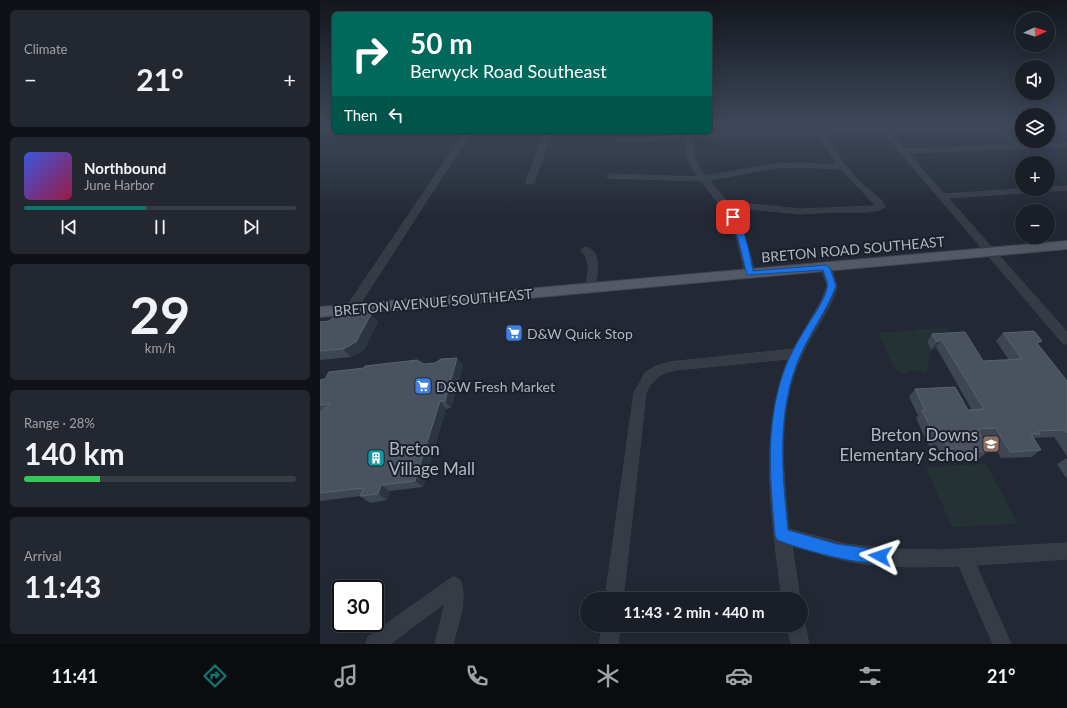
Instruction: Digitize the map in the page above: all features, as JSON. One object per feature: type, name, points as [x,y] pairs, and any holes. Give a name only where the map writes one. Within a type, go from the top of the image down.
[{"type":"main road","name":"BRETON ROAD SOUTHEAST","points":[[545,292],[826,268],[1067,245]]},
{"type":"main road","name":"BRETON AVENUE SOUTHEAST","points":[[320,312],[545,292]]},
{"type":"street","points":[[351,309],[452,156]]},
{"type":"street","points":[[530,182],[540,156]]},
{"type":"street","points":[[690,156],[691,161],[699,174],[728,208],[739,230],[750,274]]},
{"type":"street","points":[[728,208],[746,206],[803,212],[837,209],[874,210],[881,207],[880,203],[843,167],[837,156]]},
{"type":"street","points":[[908,156],[992,252],[1062,327],[1067,340]]},
{"type":"street","points":[[610,176],[704,179],[776,166],[798,165],[843,167]]},
{"type":"street","points":[[944,196],[1067,188]]},
{"type":"street","points":[[586,250],[591,253],[593,259],[590,288]]},
{"type":"street","points":[[790,592],[776,475],[780,404],[788,374],[796,354],[826,301],[832,286],[826,268]]},
{"type":"street","points":[[615,592],[640,393],[644,381],[653,373],[663,368],[676,365],[796,354]]},
{"type":"street","points":[[782,535],[837,551],[868,556],[963,556],[1067,551]]},
{"type":"street","points":[[963,556],[1002,644]]},
{"type":"street","points":[[375,644],[454,586],[454,603],[444,644]]},
{"type":"street","points":[[609,644],[610,632]]},
{"type":"street","points":[[797,632],[800,644]]},
{"type":"shaded area","points":[[947,328],[954,338],[926,340],[931,351],[927,372],[924,373],[914,370],[905,374],[895,369],[878,332],[915,331],[918,329]]},
{"type":"shaded area","points":[[986,464],[1018,524],[952,527],[926,467]]},
{"type":"building","points":[[371,314],[356,342],[343,349],[320,351],[320,322],[330,321],[332,318]]},
{"type":"building","name":"Breton Downs Elementary School","points":[[1034,331],[1042,341],[1037,343],[1067,381],[1067,433],[1064,430],[1038,431],[1040,434],[1031,434],[1041,450],[1010,452],[996,428],[978,429],[988,451],[961,453],[958,448],[948,449],[943,438],[936,439],[922,410],[925,410],[915,389],[955,387],[968,410],[984,409],[941,339],[937,342],[932,334],[965,332],[983,361],[1022,359],[1003,333]]},
{"type":"building","name":"Breton Village Mall","points":[[457,358],[445,401],[440,401],[415,481],[381,485],[378,494],[360,496],[364,488],[320,493],[320,413],[330,404],[320,405],[320,380],[325,379],[329,372],[364,368],[365,366],[417,360],[424,364],[435,363],[441,359]]},
{"type":"place","name":"D&W Quick Stop","points":[[514,333]]},
{"type":"place","name":"D&W Fresh Market","points":[[423,386]]},
{"type":"place","name":"Breton Downs Elementary School","points":[[991,444]]},
{"type":"place","name":"Breton Village Mall","points":[[376,458]]},
{"type":"route","points":[[733,217],[742,239],[750,274],[826,268],[830,276],[832,286],[826,301],[796,354],[788,374],[780,404],[776,475],[782,535],[837,551],[868,556],[880,556]]}]
